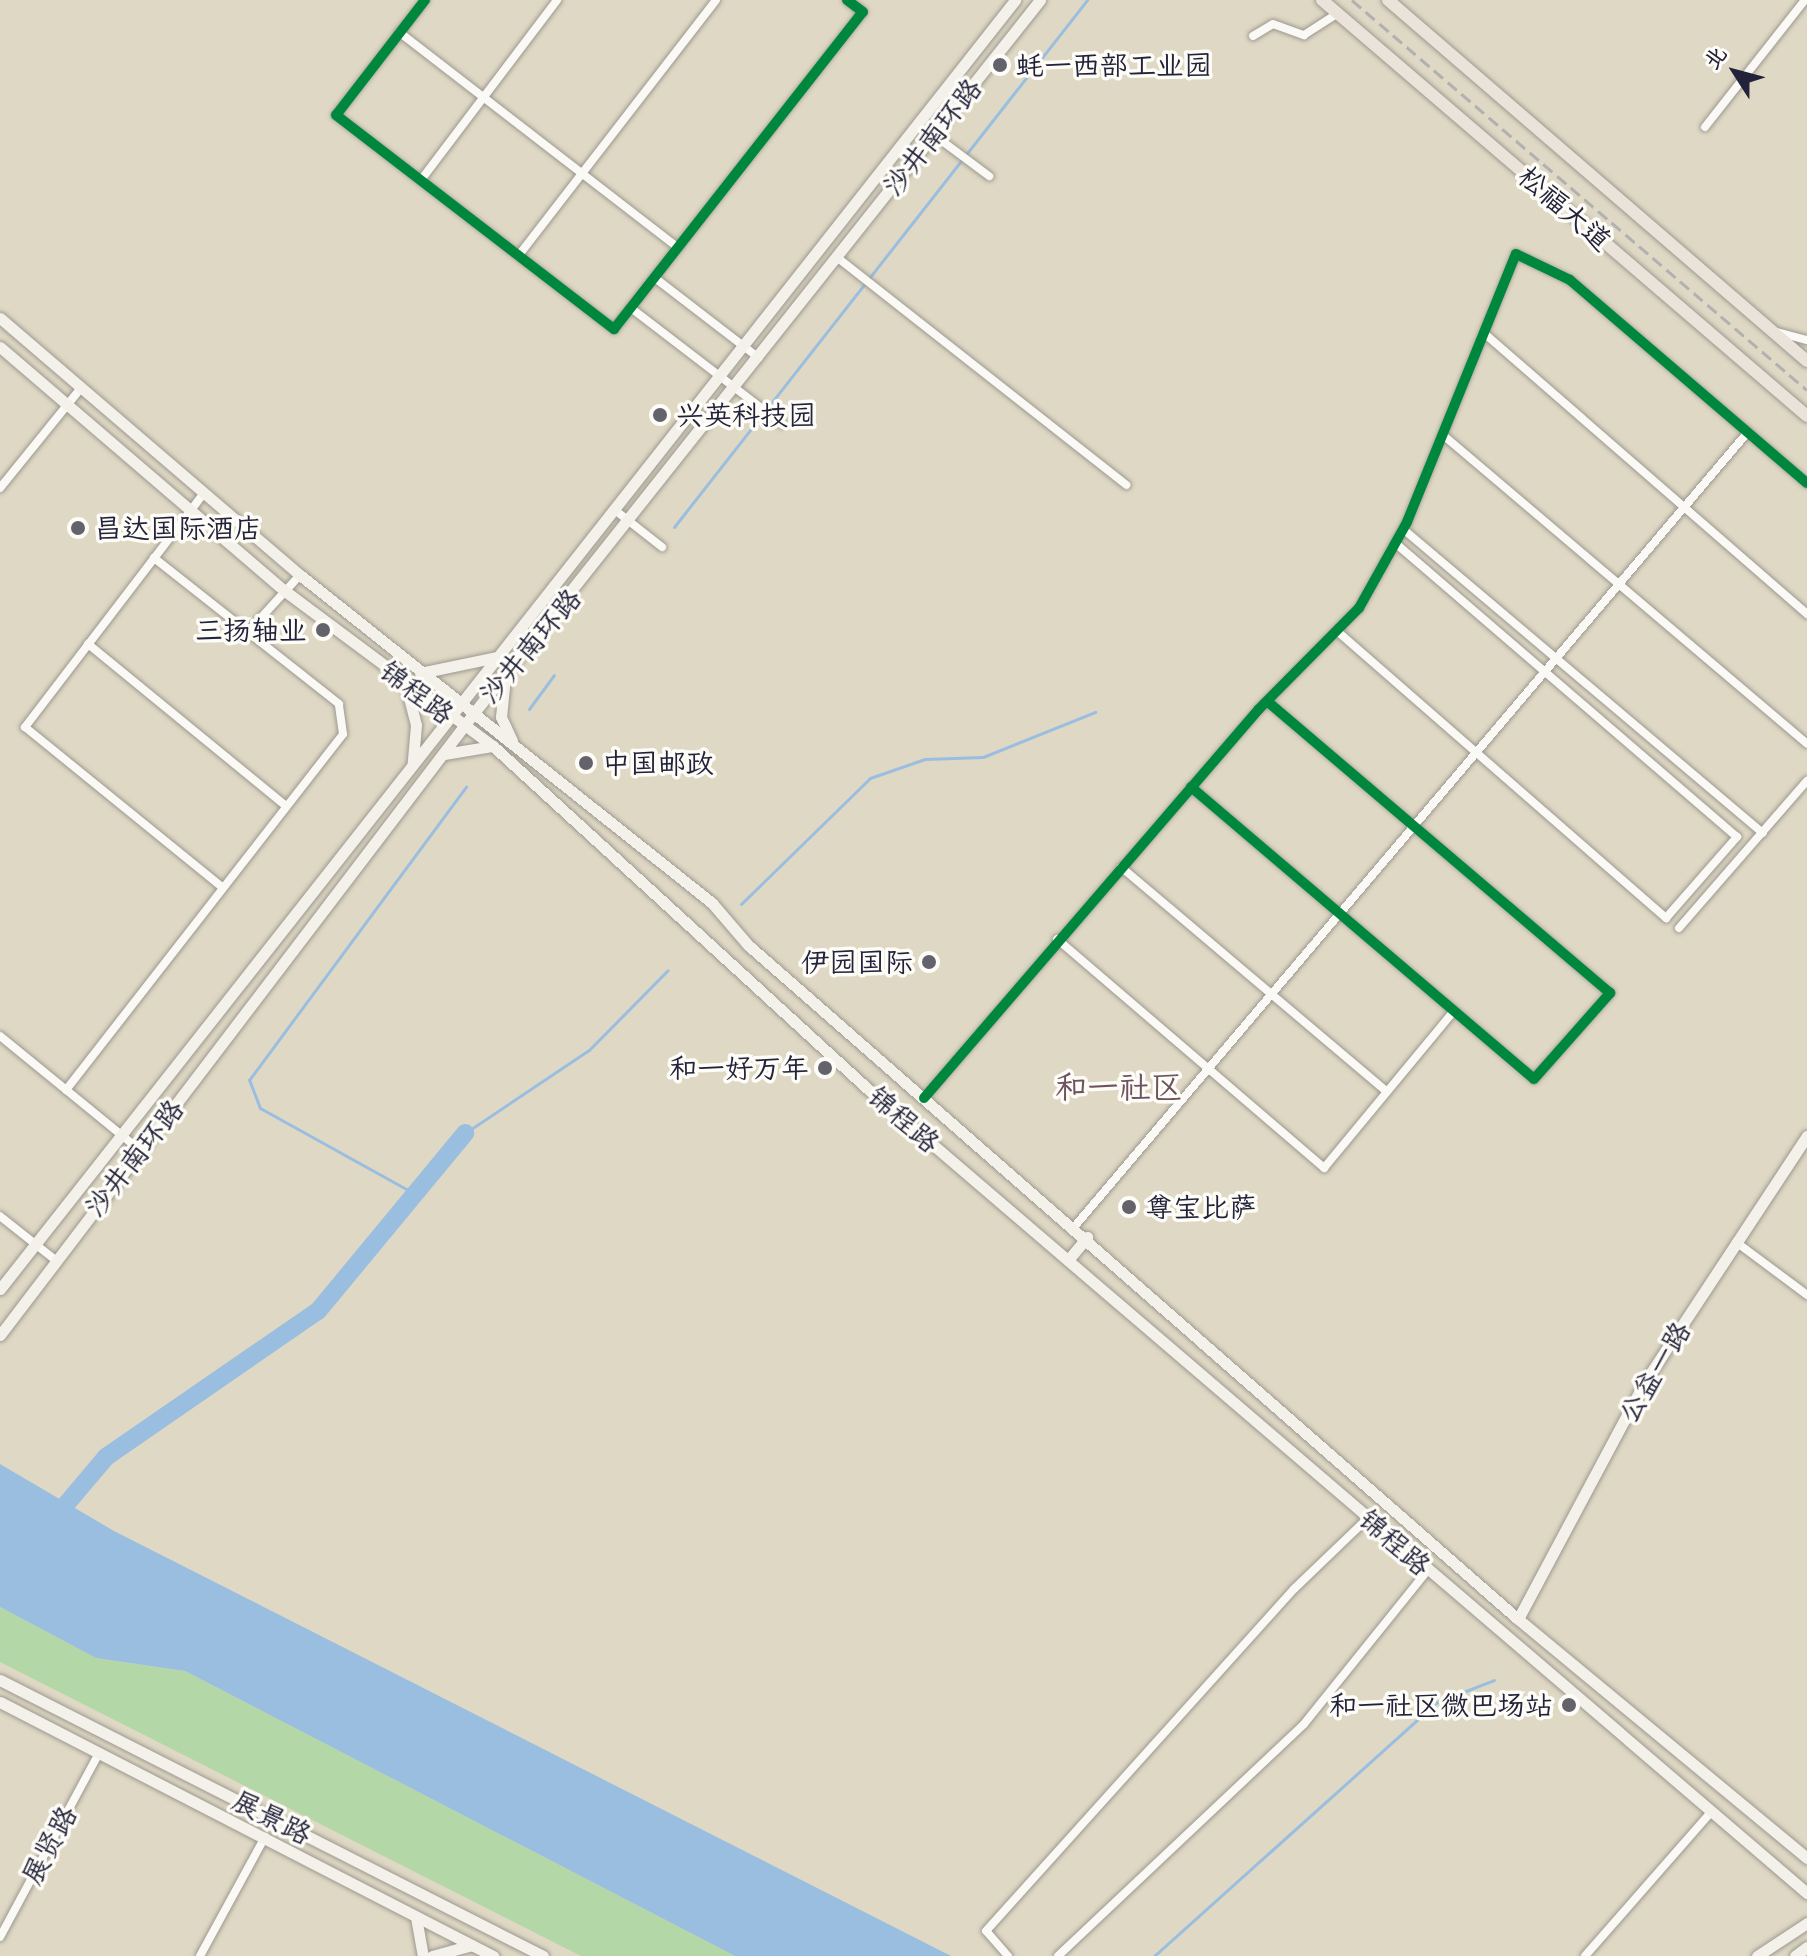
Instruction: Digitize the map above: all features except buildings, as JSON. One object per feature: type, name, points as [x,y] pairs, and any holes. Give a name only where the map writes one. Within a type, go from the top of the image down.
[{"type":"main road","name":"沙井南环路","points":[[0,1289],[38,1247],[124,1138],[448,718],[1015,0]]},
{"type":"main road","name":"沙井南环路","points":[[0,1335],[54,1259],[473,714],[631,522],[1040,0]]},
{"type":"main road","name":"松福大道","points":[[1322,0],[1807,416]]},
{"type":"main road","name":"松福大道","points":[[1388,0],[1807,361]]},
{"type":"main road","name":"锦程路","points":[[0,318],[300,575],[459,704],[513,741],[712,903],[748,945],[1075,1226],[1518,1619],[1806,1857]]},
{"type":"main road","name":"锦程路","points":[[0,347],[285,591],[448,718],[493,746],[869,1090],[1807,1893]]},
{"type":"main road","points":[[420,673],[498,657]]},
{"type":"main road","points":[[505,676],[501,717],[513,741]]},
{"type":"main road","points":[[406,685],[416,725],[413,764]]},
{"type":"main road","points":[[444,754],[493,746]]},
{"type":"main road","name":"公益一路","points":[[1518,1619],[1644,1383],[1807,1136]]},
{"type":"main road","points":[[1068,1260],[1087,1237]]},
{"type":"main road","name":"展景路","points":[[0,1680],[543,1956]]},
{"type":"main road","name":"展景路","points":[[0,1702],[493,1956]]},
{"type":"main road","points":[[413,1913],[422,1926],[423,1956]]},
{"type":"main road","points":[[1757,1956],[1807,1923]]},
{"type":"main road","points":[[432,1956],[472,1945]]},
{"type":"street","points":[[425,0],[336,115],[614,329],[863,12],[847,0]]},
{"type":"street","points":[[421,180],[557,0]]},
{"type":"street","points":[[519,255],[716,0]]},
{"type":"street","points":[[1705,127],[1805,0]]},
{"type":"street","points":[[1253,36],[1273,24],[1304,35],[1338,13]]},
{"type":"street","points":[[399,32],[678,248]]},
{"type":"street","points":[[934,135],[989,176]]},
{"type":"street","points":[[924,1098],[1057,939],[1267,701],[1359,608],[1403,529],[1516,254],[1570,280],[1807,483]]},
{"type":"street","points":[[838,258],[1126,485]]},
{"type":"street","points":[[655,278],[759,359]]},
{"type":"street","points":[[631,308],[782,424]]},
{"type":"street","points":[[1769,329],[1807,340]]},
{"type":"street","points":[[1485,334],[1807,614]]},
{"type":"street","points":[[0,488],[81,388]]},
{"type":"street","points":[[1075,1226],[1748,432]]},
{"type":"street","points":[[1443,435],[1807,744]]},
{"type":"street","points":[[204,493],[25,727],[222,887]]},
{"type":"street","points":[[615,510],[662,547]]},
{"type":"street","points":[[1403,529],[1763,833]]},
{"type":"street","points":[[1337,631],[1474,754],[1666,918],[1737,837],[1395,543]]},
{"type":"street","points":[[66,1090],[343,734],[339,704],[154,558]]},
{"type":"street","points":[[247,633],[300,575]]},
{"type":"street","points":[[88,644],[286,806]]},
{"type":"street","points":[[1191,787],[1534,1079],[1610,993],[1267,701]]},
{"type":"street","points":[[1679,928],[1807,781]]},
{"type":"street","points":[[1121,867],[1387,1092]]},
{"type":"street","points":[[1057,939],[1324,1168],[1454,1011]]},
{"type":"street","points":[[0,1036],[140,1150]]},
{"type":"street","points":[[0,1216],[54,1259]]},
{"type":"street","points":[[1736,1242],[1807,1295]]},
{"type":"street","points":[[1008,1956],[986,1931],[1294,1589],[1368,1518]]},
{"type":"street","points":[[1058,1956],[1304,1724],[1428,1570]]},
{"type":"street","name":"展贤路","points":[[0,1937],[99,1753]]},
{"type":"street","points":[[1585,1956],[1711,1812]]},
{"type":"street","points":[[200,1956],[265,1837]]},
{"type":"green space","points":[[0,1607],[96,1658],[185,1671],[735,1956],[581,1956],[0,1662]]},
{"type":"water","points":[[0,1464],[114,1531],[951,1956],[735,1956],[185,1671],[96,1658],[0,1607]]},
{"type":"waterway","points":[[674,527],[1087,0]]},
{"type":"waterway","points":[[529,709],[554,675]]},
{"type":"waterway","points":[[741,904],[870,778],[925,759],[983,757],[1095,712]]},
{"type":"waterway","points":[[417,1195],[260,1108],[249,1080],[466,787]]},
{"type":"waterway","points":[[465,1133],[589,1050],[668,970]]},
{"type":"waterway","points":[[52,1521],[106,1457],[318,1311],[465,1133]]},
{"type":"waterway","points":[[1154,1956],[1437,1702],[1494,1680]]},
{"type":"railway","points":[[1352,0],[1807,390]]},
{"type":"cycle path","points":[[425,0],[336,115],[614,329],[863,12],[847,0]]},
{"type":"cycle path","points":[[924,1098],[1259,709],[1359,608],[1407,522],[1516,254],[1570,280],[1807,483]]},
{"type":"cycle path","points":[[1191,787],[1534,1079],[1610,993],[1267,701]]},
{"type":"place","name":"蚝一西部工业园","points":[[1000,65]]},
{"type":"place","name":"兴英科技园","points":[[660,415]]},
{"type":"place","name":"昌达国际酒店","points":[[78,528]]},
{"type":"place","name":"三扬轴业","points":[[323,630]]},
{"type":"place","name":"中国邮政","points":[[586,763]]},
{"type":"place","name":"伊园国际","points":[[929,962]]},
{"type":"place","name":"和一好万年","points":[[825,1068]]},
{"type":"place","name":"尊宝比萨","points":[[1129,1207]]},
{"type":"place","name":"和一社区微巴场站","points":[[1569,1705]]},
{"type":"district","name":"和一社区","points":[[1119,1087]]}]
